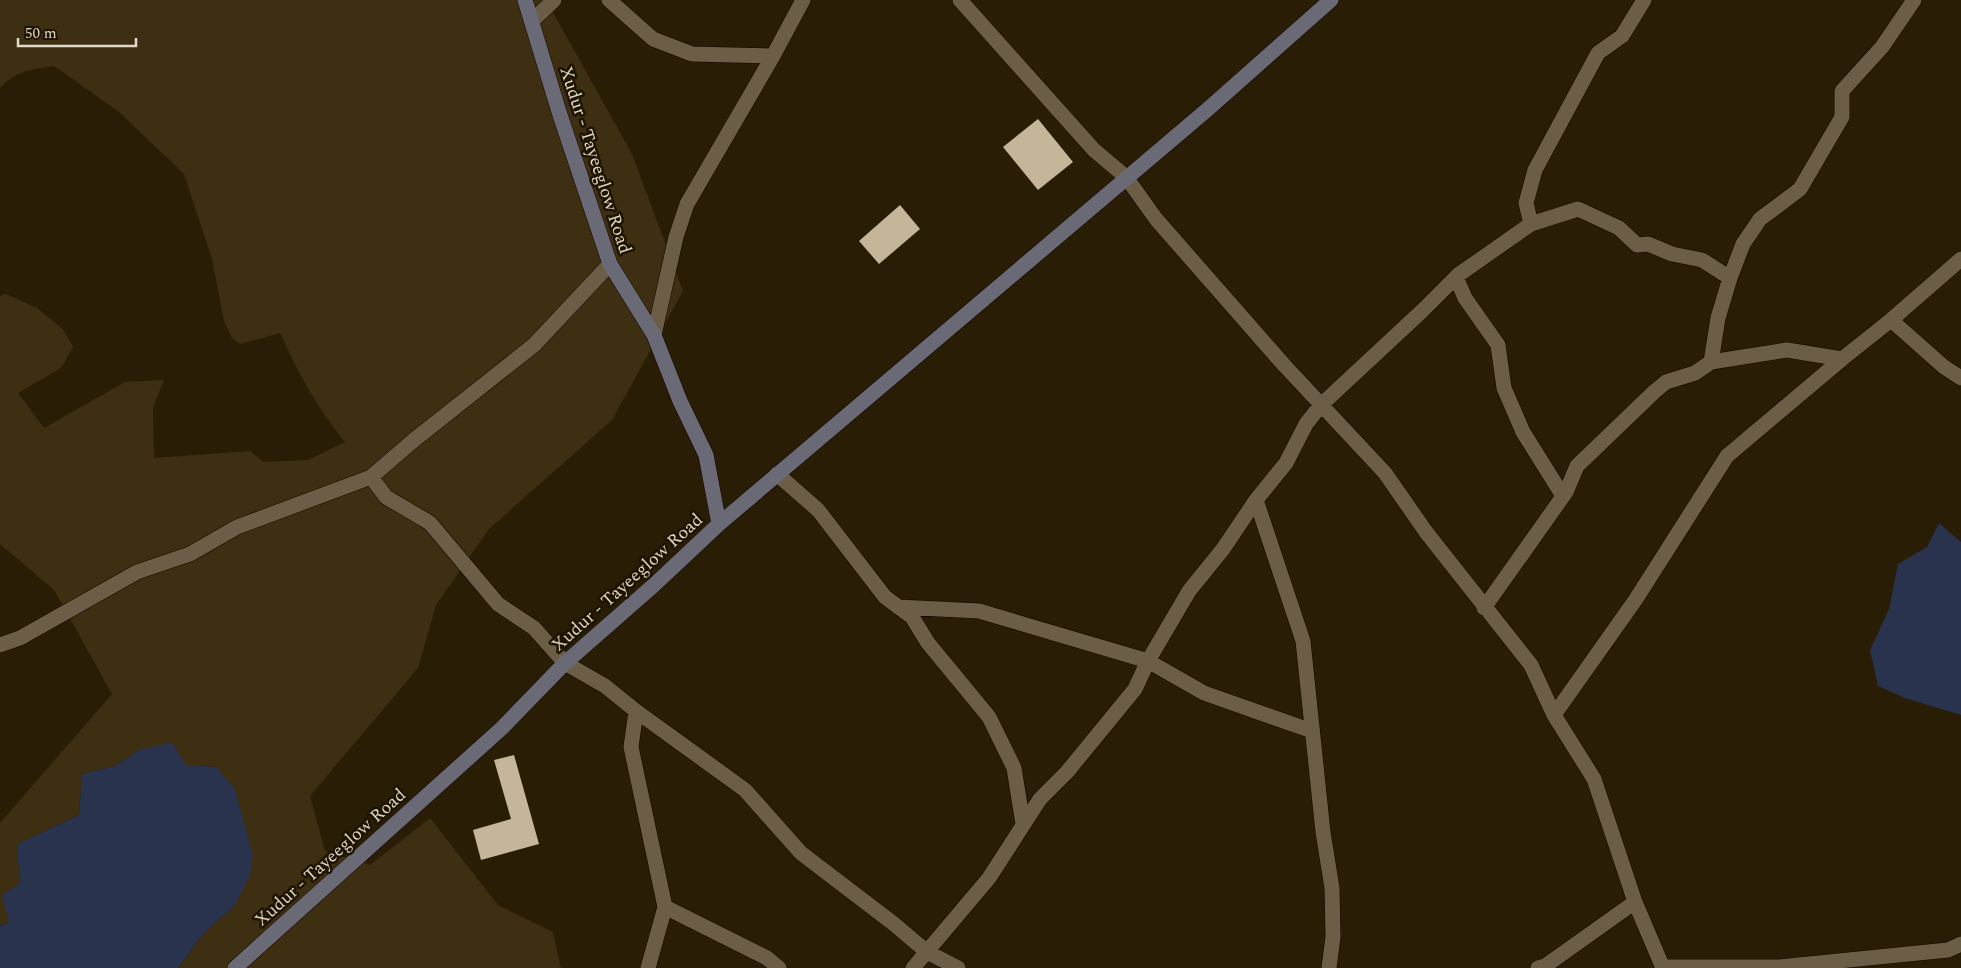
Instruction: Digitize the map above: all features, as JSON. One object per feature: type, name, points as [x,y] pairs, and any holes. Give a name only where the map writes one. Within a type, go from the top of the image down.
[{"type":"main road","name":"Xudur - Tayeeglow Road","points":[[235,968],[502,728],[565,663],[654,585],[719,524],[706,456],[680,401],[654,335],[610,264],[560,115],[525,0]]},
{"type":"main road","points":[[719,524],[1208,109],[1331,0]]},
{"type":"street","points":[[532,21],[554,0]]},
{"type":"street","points":[[609,0],[653,39],[692,54],[773,56]]},
{"type":"street","points":[[654,335],[676,237],[687,204],[773,56],[803,0]]},
{"type":"street","points":[[960,0],[1094,150],[1126,177],[1156,219],[1321,405],[1385,473],[1426,532],[1484,608],[1531,665],[1554,715],[1594,779],[1635,902],[1662,968],[1779,967],[1948,950],[1961,944]]},
{"type":"street","points":[[1531,224],[1526,203],[1535,170],[1598,53],[1622,36],[1644,0]]},
{"type":"street","points":[[1711,362],[1718,318],[1743,244],[1760,219],[1800,189],[1842,117],[1842,91],[1882,48],[1914,0]]},
{"type":"street","points":[[913,968],[989,878],[1040,799],[1067,772],[1135,689],[1148,661],[1189,590],[1223,549],[1256,500],[1286,463],[1306,424],[1321,405],[1456,277],[1531,224],[1578,209],[1619,228],[1637,245],[1648,244],[1672,254],[1702,260],[1730,278]]},
{"type":"street","points":[[1554,715],[1636,599],[1727,456],[1891,320],[1961,259]]},
{"type":"street","points":[[0,645],[20,638],[137,572],[190,554],[237,527],[371,477],[414,440],[534,345],[610,264]]},
{"type":"street","points":[[1456,277],[1465,298],[1498,345],[1504,388],[1523,432],[1563,496]]},
{"type":"street","points":[[1891,320],[1944,367],[1961,378]]},
{"type":"street","points":[[1484,608],[1563,496],[1578,466],[1666,382],[1695,373],[1711,362],[1787,350],[1842,359]]},
{"type":"street","points":[[777,474],[818,510],[885,597],[912,617],[928,643],[989,717],[1014,768],[1023,824]]},
{"type":"street","points":[[371,477],[386,497],[430,523],[498,604],[534,628],[565,663],[606,686],[636,711],[745,790],[801,853],[894,924],[927,952],[958,968]]},
{"type":"street","points":[[1256,500],[1302,640],[1323,832],[1332,888],[1333,937],[1329,968]]},
{"type":"street","points":[[898,607],[979,611],[1148,661],[1204,692],[1312,731]]},
{"type":"street","points":[[636,711],[631,747],[665,907],[648,968]]},
{"type":"street","points":[[1538,968],[1545,966],[1635,902]]},
{"type":"street","points":[[665,907],[767,958],[779,968]]},
{"type":"shaded area","points":[[0,0],[546,0],[632,154],[683,291],[612,420],[489,529],[436,605],[418,668],[310,796],[325,851],[370,865],[430,818],[498,905],[553,932],[561,968],[178,968],[203,934],[235,905],[216,767],[186,765],[139,750],[115,766],[82,774],[79,815],[17,844],[20,883],[9,922],[0,926],[0,823],[112,694],[54,590],[0,544],[0,296],[6,294],[37,308],[63,329],[73,347],[61,368],[18,393],[44,428],[125,382],[164,380],[153,408],[154,458],[250,451],[264,462],[308,460],[345,442],[309,390],[280,333],[240,344],[232,338],[224,321],[212,259],[184,174],[118,111],[54,66],[18,74],[0,88]]},
{"type":"water","points":[[1939,523],[1961,542],[1961,715],[1905,698],[1878,686],[1870,650],[1889,609],[1898,564],[1927,547]]},
{"type":"water","points":[[172,742],[186,765],[216,767],[235,789],[253,856],[250,875],[235,905],[203,934],[178,968],[0,968],[0,926],[9,922],[2,895],[20,883],[17,844],[79,815],[82,774],[115,766],[139,750]]},
{"type":"building","points":[[1038,119],[1073,162],[1038,190],[1003,147]]},
{"type":"building","points":[[900,205],[920,229],[879,264],[859,241]]},
{"type":"building","points":[[514,755],[539,844],[481,860],[473,830],[511,819],[494,760]]}]
